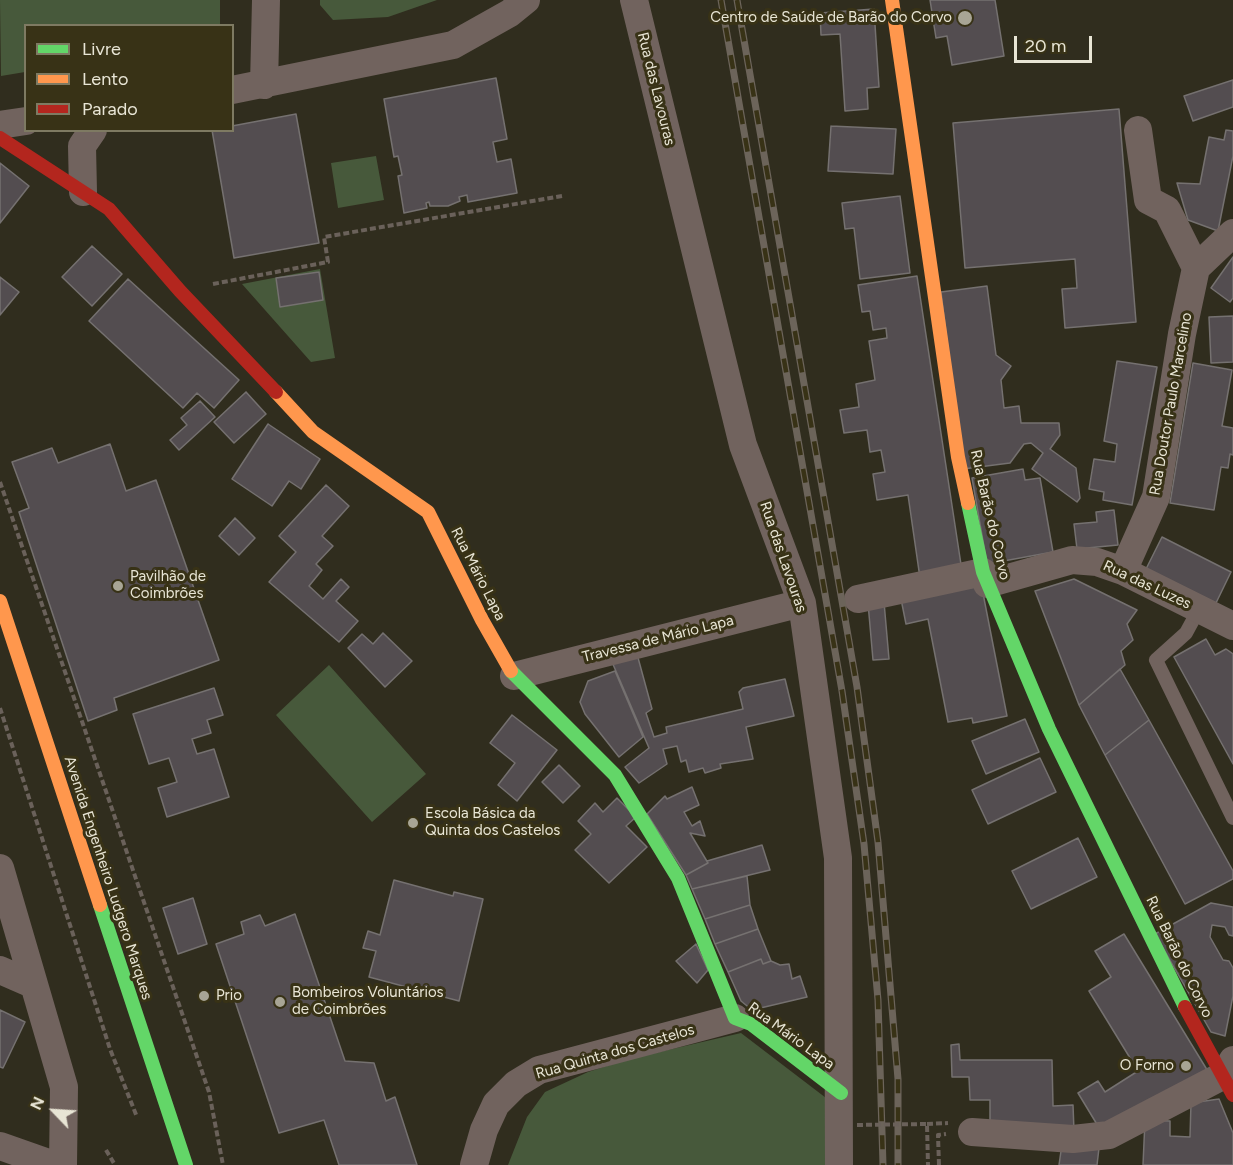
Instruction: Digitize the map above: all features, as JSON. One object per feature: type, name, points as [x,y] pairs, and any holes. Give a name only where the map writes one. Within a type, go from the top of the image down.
[{"type":"main road","name":"Rua Barão do Corvo","points":[[892,0],[958,457],[985,578],[1049,729],[1198,1034],[1230,1077]]},
{"type":"main road","name":"Rua Mário Lapa","points":[[0,138],[109,209],[180,291],[313,432],[428,512],[482,620],[514,676],[615,775],[678,878],[735,1018],[751,1024],[841,1093]]},
{"type":"main road","name":"Avenida Engenheiro Ludgero Marques","points":[[0,601],[186,1165]]},
{"type":"street","points":[[264,85],[266,0]]},
{"type":"street","points":[[234,90],[453,45],[510,13],[526,0]]},
{"type":"street","name":"Rua das Lavouras","points":[[634,0],[743,445],[802,603],[838,858],[841,1093],[839,1165]]},
{"type":"street","points":[[0,125],[24,121]]},
{"type":"street","points":[[1138,130],[1149,200],[1167,210],[1196,268],[1233,233]]},
{"type":"street","points":[[83,192],[82,146],[92,132]]},
{"type":"street","name":"Rua Doutor Paulo Marcelino","points":[[1123,571],[1156,497],[1182,334],[1196,268]]},
{"type":"street","name":"Rua das Luzes","points":[[858,599],[985,578],[1072,560],[1097,562],[1123,571],[1233,626]]},
{"type":"street","name":"Travessa de Mário Lapa","points":[[514,676],[802,603]]},
{"type":"street","points":[[0,868],[32,984],[64,1087],[63,1165]]},
{"type":"street","points":[[0,970],[32,984]]},
{"type":"street","name":"Rua Quinta dos Castelos","points":[[474,1165],[484,1130],[496,1104],[516,1084],[539,1070],[735,1018]]},
{"type":"street","points":[[972,1132],[1073,1139],[1109,1135],[1230,1077]]},
{"type":"street","points":[[0,1146],[54,1165]]},
{"type":"lane","points":[[1199,609],[1186,633],[1156,660],[1233,818]]},
{"type":"path","points":[[180,291],[328,262],[324,237],[562,196]]},
{"type":"path","points":[[0,482],[209,1092],[223,1165]]},
{"type":"path","points":[[0,708],[110,1049],[138,1121]]},
{"type":"path","points":[[857,1125],[927,1124],[927,1165]]},
{"type":"path","points":[[106,1150],[114,1165]]},
{"type":"green space","points":[[0,0],[220,0],[220,24],[24,24],[24,72],[1,76]]},
{"type":"green space","points":[[320,0],[437,0],[388,17],[333,20],[320,5]]},
{"type":"green space","points":[[376,156],[384,200],[338,208],[331,163]]},
{"type":"green space","points":[[320,269],[335,358],[311,362],[242,284]]},
{"type":"green space","points":[[329,665],[426,774],[372,822],[276,715]]},
{"type":"green space","points":[[741,1033],[830,1101],[828,1165],[508,1165],[527,1117],[545,1092],[588,1072],[629,1059]]},
{"type":"building","name":"Centro de Saúde de Barão do Corvo","points":[[930,0],[995,0],[1004,56],[952,65],[947,36],[936,38]]},
{"type":"building","points":[[874,9],[879,87],[867,88],[868,109],[845,111],[840,34],[821,35],[820,13]]},
{"type":"building","points":[[496,78],[507,139],[493,142],[497,162],[511,159],[517,193],[468,202],[467,195],[459,197],[460,201],[448,206],[430,206],[429,202],[426,203],[427,208],[404,213],[398,176],[402,175],[398,156],[394,157],[384,99]]},
{"type":"building","points":[[1233,80],[1233,107],[1193,121],[1184,96]]},
{"type":"building","points":[[1119,109],[1136,322],[1065,328],[1062,289],[1077,288],[1075,259],[965,268],[953,123]]},
{"type":"building","points":[[296,114],[319,243],[234,258],[212,132],[234,132],[234,126]]},
{"type":"building","points":[[831,126],[896,129],[893,174],[828,171]]},
{"type":"building","points":[[1226,130],[1233,131],[1233,156],[1218,231],[1188,220],[1177,183],[1200,184],[1209,137],[1224,140]]},
{"type":"building","points":[[0,163],[29,186],[0,223]]},
{"type":"building","points":[[900,196],[910,273],[860,279],[854,228],[845,229],[842,203]]},
{"type":"building","points":[[92,246],[122,274],[92,306],[62,277]]},
{"type":"building","points":[[1233,257],[1233,298],[1230,302],[1211,288]]},
{"type":"building","points":[[319,272],[323,300],[280,307],[276,278]]},
{"type":"building","points":[[917,276],[962,571],[920,578],[908,495],[877,500],[873,474],[885,472],[881,450],[870,452],[867,430],[844,433],[840,410],[859,407],[856,384],[875,380],[869,341],[887,338],[886,328],[873,330],[870,311],[862,312],[858,285]]},
{"type":"building","points":[[0,277],[19,292],[0,315]]},
{"type":"building","points":[[128,279],[239,380],[214,408],[197,393],[183,408],[89,321]]},
{"type":"building","points":[[987,286],[996,355],[1011,366],[1001,380],[1004,408],[1019,406],[1021,423],[1059,423],[1060,435],[1050,449],[1076,468],[1080,498],[1077,502],[1032,469],[1043,453],[1031,443],[1024,444],[1010,463],[963,469],[941,292]]},
{"type":"building","points":[[1233,316],[1233,362],[1211,363],[1209,317]]},
{"type":"building","points":[[1117,361],[1157,367],[1132,505],[1103,500],[1104,492],[1089,489],[1094,459],[1115,462],[1117,444],[1104,441]]},
{"type":"building","points":[[1193,363],[1232,370],[1222,426],[1233,428],[1233,455],[1230,454],[1228,468],[1221,467],[1214,510],[1170,503]]},
{"type":"building","points":[[246,392],[266,414],[234,443],[214,422]]},
{"type":"building","points":[[200,401],[215,417],[179,450],[170,440],[187,425],[181,418]]},
{"type":"building","points":[[268,424],[320,459],[301,489],[289,481],[272,506],[232,479]]},
{"type":"building","name":"Pavilhão de Coimbrões","points":[[110,444],[126,491],[156,480],[219,660],[114,698],[117,710],[88,721],[19,512],[29,508],[12,462],[52,448],[58,463]]},
{"type":"building","points":[[1023,469],[1025,480],[1040,478],[1053,552],[987,564],[972,478]]},
{"type":"building","points":[[326,485],[349,506],[322,536],[333,546],[316,564],[322,570],[309,586],[323,599],[341,579],[349,587],[336,601],[358,621],[339,642],[269,582],[296,552],[279,536]]},
{"type":"building","points":[[1114,510],[1118,545],[1077,549],[1074,524],[1097,522],[1096,512]]},
{"type":"building","points":[[235,518],[255,538],[239,555],[219,536]]},
{"type":"building","points":[[1162,537],[1231,572],[1216,603],[1146,569]]},
{"type":"building","points":[[980,578],[1007,716],[973,723],[972,718],[948,722],[928,619],[906,624],[900,594]]},
{"type":"building","points":[[1074,579],[1137,610],[1127,624],[1133,640],[1121,651],[1125,665],[1079,705],[1035,591]]},
{"type":"building","points":[[884,602],[889,659],[873,660],[868,603]]},
{"type":"building","points":[[383,633],[412,661],[385,687],[348,648],[362,634],[373,644]]},
{"type":"building","points":[[1206,639],[1215,655],[1226,649],[1233,654],[1233,764],[1174,657]]},
{"type":"building","points":[[637,654],[652,709],[646,713],[654,737],[667,733],[666,727],[743,709],[739,692],[743,688],[785,679],[794,716],[746,727],[753,759],[720,764],[721,768],[705,773],[703,768],[689,772],[686,760],[681,762],[677,746],[663,749],[667,764],[639,783],[625,767],[649,748],[612,662]]},
{"type":"building","points":[[1120,669],[1149,720],[1105,755],[1079,705]]},
{"type":"building","points":[[615,671],[643,737],[619,757],[585,714],[580,702],[588,681]]},
{"type":"building","points":[[214,688],[223,715],[207,720],[211,733],[192,739],[197,754],[214,749],[229,797],[167,817],[158,788],[177,782],[169,758],[149,764],[133,714]]},
{"type":"building","points":[[512,715],[557,750],[517,801],[498,785],[515,763],[490,743]]},
{"type":"building","points":[[1025,719],[1039,752],[986,774],[972,741]]},
{"type":"building","points":[[1149,720],[1233,871],[1233,879],[1185,904],[1105,755]]},
{"type":"building","points":[[1040,758],[1056,792],[988,824],[972,790]]},
{"type":"building","points":[[559,765],[580,786],[563,803],[542,782]]},
{"type":"building","points":[[692,787],[699,805],[684,812],[692,826],[700,821],[705,836],[690,833],[708,863],[686,875],[647,814],[665,796],[667,799]]},
{"type":"building","points":[[617,798],[636,817],[626,826],[647,847],[609,883],[575,850],[591,834],[578,821],[595,803],[603,812]]},
{"type":"building","points":[[1078,838],[1097,877],[1031,909],[1012,871]]},
{"type":"building","points":[[762,845],[770,870],[692,889],[686,875],[708,863],[707,861]]},
{"type":"building","points":[[747,876],[750,905],[705,919],[692,889]]},
{"type":"building","points":[[394,880],[453,896],[454,892],[483,899],[459,1001],[369,977],[376,951],[363,948],[368,931],[380,935]]},
{"type":"building","points":[[193,898],[207,944],[178,954],[163,908]]},
{"type":"building","points":[[1211,903],[1233,907],[1233,936],[1229,935],[1225,927],[1212,925],[1210,937],[1223,960],[1229,961],[1233,968],[1233,996],[1225,1036],[1211,1032],[1155,934]]},
{"type":"building","points":[[750,905],[758,929],[715,944],[705,919]]},
{"type":"building","name":"Bombeiros Voluntários de Coimbrões","points":[[295,914],[345,1061],[374,1063],[386,1101],[395,1097],[417,1165],[339,1165],[324,1120],[279,1133],[216,944],[244,934],[241,922],[260,915],[265,926]]},
{"type":"building","points":[[758,929],[771,961],[763,964],[761,959],[728,972],[715,944]]},
{"type":"building","points":[[1124,934],[1209,1073],[1101,1131],[1078,1093],[1098,1081],[1105,1092],[1138,1071],[1089,991],[1111,977],[1095,951]]},
{"type":"building","points":[[696,944],[708,970],[697,983],[676,961]]},
{"type":"building","points":[[761,959],[763,964],[771,961],[780,965],[789,964],[792,979],[800,976],[807,997],[752,1010],[741,1001],[728,972]]},
{"type":"building","points":[[0,1010],[25,1022],[3,1068],[0,1067]]},
{"type":"building","points":[[959,1044],[960,1060],[1052,1060],[1053,1106],[1073,1105],[1074,1131],[990,1133],[990,1100],[970,1100],[969,1077],[952,1077],[951,1045]]},
{"type":"building","points":[[1219,1099],[1233,1133],[1233,1165],[1143,1165],[1145,1120],[1170,1121],[1170,1136],[1190,1137],[1191,1103]]},
{"type":"building","points":[[1062,1144],[1099,1148],[1097,1165],[1059,1165]]},
{"type":"railway","points":[[721,0],[842,691],[864,844],[878,1000],[883,1165]]},
{"type":"railway","points":[[737,0],[857,687],[878,842],[898,1079],[898,1165]]},
{"type":"traffic: fast","points":[[968,503],[983,572],[1049,729],[1185,1007]]},
{"type":"traffic: fast","points":[[511,671],[615,775],[678,878],[735,1018],[751,1024],[841,1093]]},
{"type":"traffic: fast","points":[[100,905],[186,1165]]},
{"type":"traffic: slow","points":[[892,0],[958,457],[968,503]]},
{"type":"traffic: slow","points":[[276,392],[313,432],[428,512],[482,620],[511,671]]},
{"type":"traffic: slow","points":[[0,601],[100,905]]},
{"type":"traffic: jam","points":[[0,138],[109,209],[180,291],[276,392]]},
{"type":"traffic: jam","points":[[1185,1007],[1233,1095]]},
{"type":"place","name":"Centro de Saúde de Barão do Corvo","points":[[965,18]]},
{"type":"place","name":"Pavilhão de Coimbrões","points":[[118,586]]},
{"type":"place","name":"Escola Básica da Quinta dos Castelos","points":[[413,823]]},
{"type":"place","name":"Prio","points":[[204,996]]},
{"type":"place","name":"Bombeiros Voluntários de Coimbrões","points":[[280,1002]]},
{"type":"place","name":"O Forno","points":[[1186,1066]]}]
